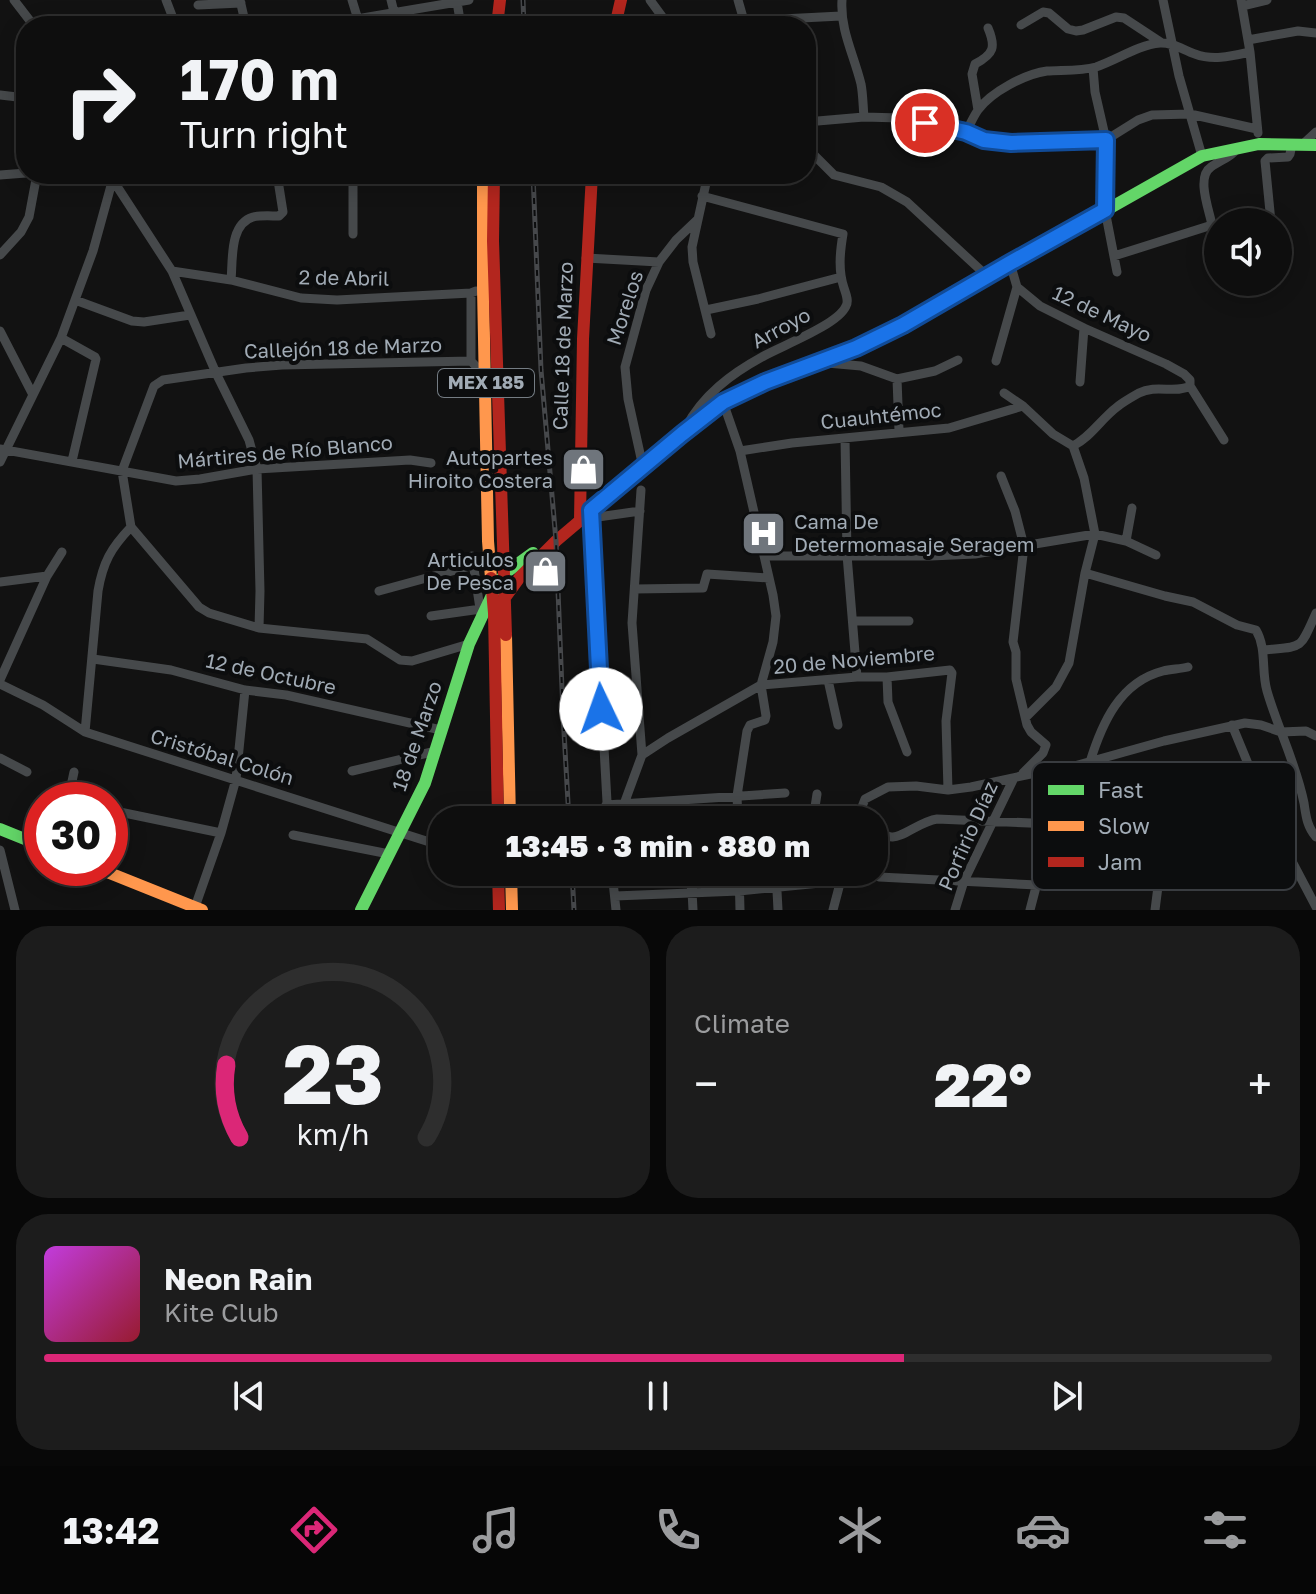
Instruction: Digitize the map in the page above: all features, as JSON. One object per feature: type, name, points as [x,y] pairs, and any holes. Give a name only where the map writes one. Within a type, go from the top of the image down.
[{"type":"main road","points":[[505,573],[556,541],[588,516],[723,402],[765,382],[819,364],[903,325],[1202,156],[1259,144],[1304,145]]},
{"type":"main road","name":"MEX 185","points":[[487,184],[477,290],[486,377],[488,541],[499,595],[509,806]]},
{"type":"main road","name":"MEX 185","points":[[489,184],[505,573],[499,595]]},
{"type":"main road","name":"Calle 18 de Marzo","points":[[588,516],[580,427],[591,184]]},
{"type":"main road","name":"18 de Marzo","points":[[361,910],[425,783],[469,644],[485,612],[556,541]]},
{"type":"main road","points":[[485,612],[497,806]]},
{"type":"main road","points":[[0,829],[24,839]]},
{"type":"main road","points":[[128,880],[199,909]]},
{"type":"main road","points":[[498,886],[499,910]]},
{"type":"main road","points":[[511,886],[512,910]]},
{"type":"street","points":[[14,0],[26,16]]},
{"type":"street","points":[[391,0],[394,12]]},
{"type":"street","points":[[380,16],[469,0]]},
{"type":"street","points":[[842,0],[841,16],[860,81],[864,117]]},
{"type":"street","points":[[1163,0],[1167,43],[1202,156]]},
{"type":"street","points":[[1259,144],[1242,3],[1267,0]]},
{"type":"street","points":[[198,5],[240,2]]},
{"type":"street","points":[[457,2],[459,16]]},
{"type":"street","points":[[1021,25],[1043,12],[1076,31],[1116,17],[1124,18],[1167,43],[1198,55],[1219,58],[1250,52]]},
{"type":"street","points":[[816,17],[841,16]]},
{"type":"street","points":[[978,110],[972,74],[975,64],[992,51],[993,41],[988,28]]},
{"type":"street","points":[[1248,40],[1298,31],[1316,33]]},
{"type":"street","points":[[966,132],[978,110],[1000,91],[1031,74],[1093,68],[1152,45],[1167,43]]},
{"type":"street","points":[[1093,68],[1106,140],[1105,210],[1117,272]]},
{"type":"street","points":[[816,121],[900,118],[966,132],[984,140],[1011,143],[1106,140],[1152,115],[1190,114],[1257,129]]},
{"type":"street","points":[[1270,208],[1265,161],[1268,158],[1288,157],[1316,132]]},
{"type":"street","points":[[1114,256],[1212,225],[1204,174],[1227,159],[1237,147]]},
{"type":"street","points":[[816,157],[834,175],[881,187],[907,202],[987,276]]},
{"type":"street","points":[[0,255],[21,232],[29,217],[35,184]]},
{"type":"street","points":[[0,462],[3,450],[61,338],[93,251],[110,184]]},
{"type":"street","points":[[115,184],[172,271],[249,440],[257,469],[259,628]]},
{"type":"street","points":[[231,280],[237,232],[242,223],[256,216],[279,216],[283,212],[279,184]]},
{"type":"street","points":[[353,184],[353,234]]},
{"type":"street","points":[[705,184],[692,247],[711,334]]},
{"type":"street","name":"Arroyo","points":[[682,434],[695,411],[720,385],[762,357],[823,327],[846,308],[847,299],[841,277],[843,234],[702,196]]},
{"type":"street","name":"Morelos","points":[[643,467],[628,399],[625,367],[646,290],[659,262],[697,220]]},
{"type":"street","points":[[586,258],[659,262]]},
{"type":"street","points":[[996,361],[1017,287],[1010,263]]},
{"type":"street","name":"2 de Abril","points":[[172,271],[231,280],[301,298],[337,300],[477,290]]},
{"type":"street","points":[[706,310],[841,277]]},
{"type":"street","name":"12 de Mayo","points":[[1017,287],[1040,306],[1184,374],[1224,440]]},
{"type":"street","points":[[477,290],[471,361],[486,377]]},
{"type":"street","points":[[75,300],[132,321],[190,315]]},
{"type":"street","points":[[1080,382],[1084,328]]},
{"type":"street","points":[[1,337],[33,395]]},
{"type":"street","points":[[61,338],[96,359],[72,461]]},
{"type":"street","points":[[819,364],[853,364],[897,379],[935,371],[958,360]]},
{"type":"street","name":"Callejón 18 de Marzo","points":[[122,471],[154,386],[163,380],[246,368],[312,363],[471,361]]},
{"type":"street","points":[[897,379],[899,431]]},
{"type":"street","points":[[1073,446],[1117,407],[1142,391],[1190,386]]},
{"type":"street","points":[[1004,393],[1063,442],[1073,446]]},
{"type":"street","name":"20 de Noviembre","points":[[723,402],[740,451],[776,616],[773,642],[761,685],[766,716],[765,720],[750,725],[747,731],[737,806]]},
{"type":"street","name":"Cuauhtémoc","points":[[740,451],[899,431],[949,428],[1023,406]]},
{"type":"street","points":[[845,438],[847,555],[857,677]]},
{"type":"street","points":[[1026,717],[1056,687],[1069,663],[1095,534],[1087,491],[1073,446]]},
{"type":"street","name":"Mártires de Río Blanco","points":[[3,450],[176,481],[257,469],[410,460],[431,463]]},
{"type":"street","points":[[122,471],[131,527],[199,607],[209,613],[259,628],[367,639],[400,660],[412,661],[469,644]]},
{"type":"street","points":[[1001,476],[1024,546],[1012,637],[1016,652],[1016,679],[1026,717]]},
{"type":"street","points":[[624,804],[642,755],[632,623],[641,490]]},
{"type":"street","points":[[1126,541],[1132,508]]},
{"type":"street","points":[[640,511],[588,516],[606,805],[785,793]]},
{"type":"street","points":[[85,732],[101,571],[107,556],[131,527]]},
{"type":"street","points":[[764,556],[946,556],[1095,534],[1126,541],[1156,555]]},
{"type":"street","points":[[0,682],[47,576],[62,552]]},
{"type":"street","points":[[379,591],[473,560],[485,612],[431,616]]},
{"type":"street","points":[[1085,573],[1193,602],[1237,625],[1256,630],[1262,640],[1267,692],[1294,762]]},
{"type":"street","points":[[635,589],[703,588],[707,574],[769,578]]},
{"type":"street","points":[[0,582],[47,576]]},
{"type":"street","points":[[1263,650],[1297,646],[1304,640],[1316,613]]},
{"type":"street","points":[[853,621],[909,621]]},
{"type":"street","name":"12 de Octubre","points":[[93,659],[171,670],[245,690],[286,695],[441,730]]},
{"type":"street","points":[[1090,762],[1100,732],[1113,708],[1133,686],[1162,671],[1188,667]]},
{"type":"street","name":"20 de Noviembre","points":[[642,755],[761,685],[950,670],[946,721],[948,790]]},
{"type":"street","points":[[887,677],[888,702],[907,752]]},
{"type":"street","points":[[828,680],[838,725]]},
{"type":"street","name":"Cristóbal Colón","points":[[0,682],[85,732],[428,841]]},
{"type":"street","points":[[199,909],[236,779],[245,690]]},
{"type":"street","name":"Porfirio Díaz","points":[[1026,717],[1031,732],[1046,745],[1046,749],[1033,762]]},
{"type":"street","points":[[1090,762],[1245,723],[1281,732],[1306,731],[1316,736]]},
{"type":"street","points":[[1232,725],[1247,762]]},
{"type":"street","points":[[352,771],[436,751]]},
{"type":"street","points":[[0,758],[27,772]]},
{"type":"street","name":"Porfirio Díaz","points":[[955,910],[964,881],[993,822],[1017,777],[1032,763]]},
{"type":"street","points":[[1296,768],[1309,827],[1316,837]]},
{"type":"street","points":[[72,782],[74,772]]},
{"type":"street","points":[[862,806],[865,799],[888,787],[948,790],[1032,774]]},
{"type":"street","points":[[815,806],[817,794]]},
{"type":"street","points":[[688,800],[688,806]]},
{"type":"street","points":[[128,814],[221,833]]},
{"type":"street","points":[[888,836],[900,836],[927,820],[937,819],[1032,823]]},
{"type":"street","points":[[293,835],[389,854]]},
{"type":"street","points":[[0,850],[15,910]]},
{"type":"street","points":[[1296,869],[1316,907]]},
{"type":"street","points":[[888,877],[1032,885]]},
{"type":"street","points":[[614,886],[616,910]]},
{"type":"street","points":[[692,886],[693,910]]},
{"type":"street","points":[[739,886],[740,910]]},
{"type":"street","points":[[615,896],[792,886]]},
{"type":"street","points":[[834,910],[840,886]]},
{"type":"street","points":[[777,888],[778,910]]},
{"type":"street","points":[[1030,910],[1036,890]]},
{"type":"street","points":[[1155,910],[1158,890]]},
{"type":"railway","points":[[523,0],[524,16]]},
{"type":"railway","points":[[533,184],[541,370],[556,541],[568,806]]},
{"type":"railway","points":[[573,886],[574,910]]},
{"type":"traffic: fast","points":[[726,401],[765,382],[856,348],[903,325],[1202,156],[1259,144],[1316,145]]},
{"type":"traffic: fast","points":[[494,591],[505,573],[533,553]]},
{"type":"traffic: fast","points":[[361,910],[425,783],[469,644],[493,593]]},
{"type":"traffic: fast","points":[[0,829],[24,839]]},
{"type":"traffic: slow","points":[[483,184],[491,578]]},
{"type":"traffic: slow","points":[[506,635],[510,806]]},
{"type":"traffic: slow","points":[[128,880],[202,910]]},
{"type":"traffic: slow","points":[[511,886],[512,910]]},
{"type":"traffic: jam","points":[[498,16],[500,0]]},
{"type":"traffic: jam","points":[[617,16],[621,0]]},
{"type":"traffic: jam","points":[[494,184],[506,635]]},
{"type":"traffic: jam","points":[[580,520],[583,339],[591,184]]},
{"type":"traffic: jam","points":[[494,613],[520,577],[556,541],[682,434],[726,401]]},
{"type":"traffic: jam","points":[[491,578],[498,806]]},
{"type":"traffic: jam","points":[[498,886],[499,910]]},
{"type":"place","name":"Autopartes Hiroito Costera","points":[[584,470]]},
{"type":"place","name":"Cama De Determomasaje Seragem","points":[[763,534]]},
{"type":"place","name":"Articulos De Pesca","points":[[545,572]]},
{"type":"route","points":[[601,709],[591,510],[723,402],[765,382],[819,364],[903,325],[1105,210],[1106,140],[1011,143],[984,140],[966,132],[925,123]]}]
